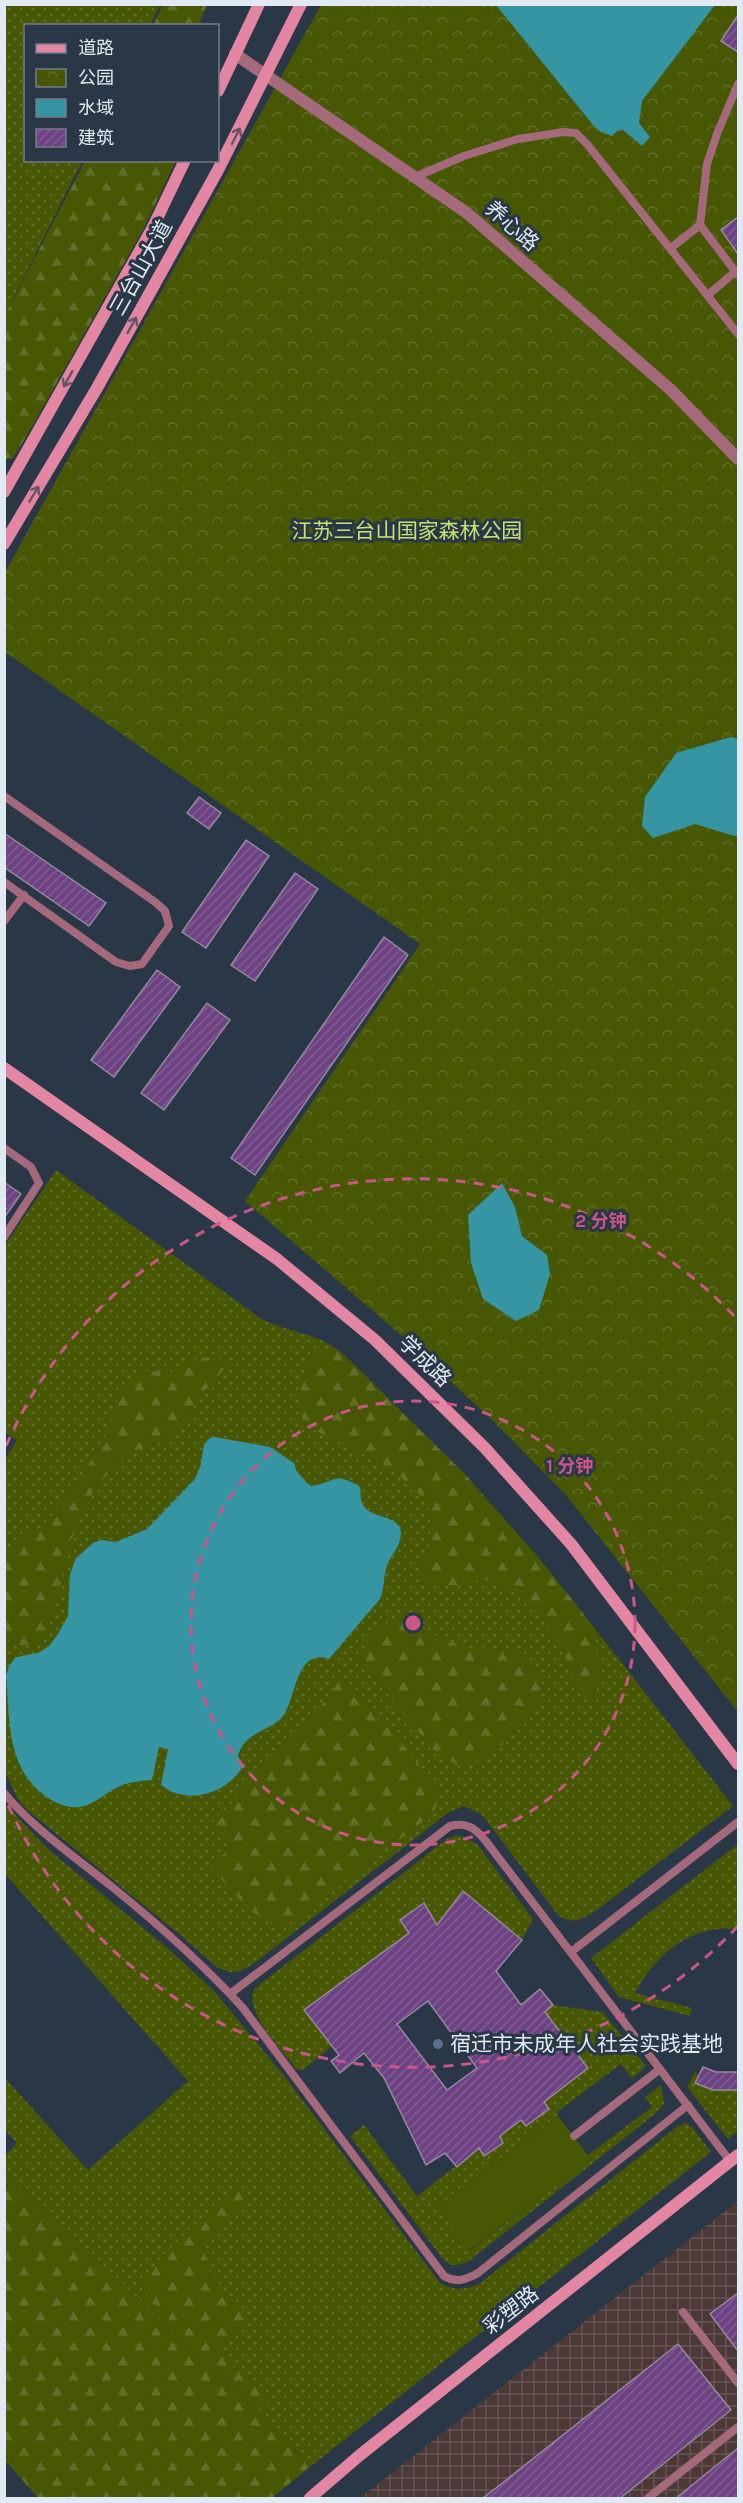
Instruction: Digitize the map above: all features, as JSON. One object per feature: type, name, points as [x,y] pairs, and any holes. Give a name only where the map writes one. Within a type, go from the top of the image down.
[{"type":"street","points":[[219,89],[259,4]]},
{"type":"street","name":"三台山大道","points":[[4,544],[97,388],[218,170],[302,4]]},
{"type":"street","name":"养心路","points":[[235,54],[467,213],[654,375],[738,459]]},
{"type":"street","name":"三台山大道","points":[[5,491],[152,229],[183,162]]},
{"type":"street","name":"学成路","points":[[4,1068],[277,1259],[375,1340],[485,1448],[571,1544],[738,1764]]},
{"type":"street","name":"彩塑路","points":[[309,2499],[360,2455],[734,2158]]},
{"type":"lane","points":[[708,295],[737,273],[700,225],[707,164],[738,84]]},
{"type":"lane","points":[[415,177],[464,156],[518,139],[564,132],[576,134],[587,144],[738,334]]},
{"type":"lane","points":[[671,248],[700,225]]},
{"type":"lane","points":[[4,796],[155,902],[165,911],[169,926],[142,964],[130,966],[117,962],[4,882]]},
{"type":"lane","points":[[4,921],[24,895]]},
{"type":"lane","points":[[4,1148],[32,1167],[39,1183],[4,1237]]},
{"type":"lane","points":[[4,1793],[34,1824],[144,1913],[243,2007],[444,2276],[452,2281],[463,2280],[478,2273],[688,2105]]},
{"type":"lane","points":[[571,1952],[738,1822]]},
{"type":"lane","points":[[230,1994],[450,1826],[460,1824],[470,1826],[485,1840],[688,2105],[734,2158]]},
{"type":"lane","points":[[574,2136],[660,2069]]},
{"type":"lane","points":[[682,2312],[738,2384]]},
{"type":"lane","points":[[648,2499],[738,2427]]},
{"type":"shaded area","points":[[738,2201],[738,2498],[360,2498]]},
{"type":"green space","points":[[5,4],[160,5],[150,24],[24,24],[24,162],[82,162],[5,315]]},
{"type":"green space","points":[[163,5],[207,5],[200,21],[203,24],[154,24]]},
{"type":"green space","name":"江苏三台山国家森林公园","points":[[321,5],[738,5],[738,1712],[565,1494],[491,1419],[394,1329],[245,1201],[420,944],[5,652],[5,572]]},
{"type":"green space","points":[[84,162],[176,162],[144,228],[28,434],[13,458],[5,459],[5,315]]},
{"type":"green space","points":[[56,1170],[260,1318],[330,1345],[358,1368],[457,1469],[540,1562],[733,1806],[597,1910],[573,1921],[558,1915],[482,1815],[464,1806],[448,1813],[252,1965],[240,1971],[230,1972],[218,1968],[26,1809],[17,1798],[5,1772],[4,1460],[17,1441],[5,1432],[5,1245]]},
{"type":"green space","points":[[323,1351],[339,1351],[464,1473],[539,1558],[596,1630],[596,1650],[600,1669],[599,1691],[587,1699],[578,1691],[563,1650],[536,1610],[521,1596],[484,1579],[453,1585],[422,1581],[418,1571],[429,1546],[434,1526],[428,1507],[420,1495],[381,1463],[317,1431],[309,1426],[303,1417],[300,1399],[305,1372],[311,1360]]},
{"type":"green space","points":[[213,1357],[225,1361],[226,1367],[202,1394],[180,1428],[166,1440],[130,1452],[94,1488],[70,1542],[55,1610],[43,1636],[29,1645],[16,1645],[5,1639],[5,1560],[17,1537],[31,1533],[47,1523],[97,1452],[106,1436],[119,1394],[132,1380],[145,1371],[171,1372],[198,1358]]},
{"type":"green space","points":[[395,1619],[410,1620],[438,1637],[464,1647],[494,1648],[521,1653],[539,1675],[543,1690],[541,1701],[506,1742],[475,1762],[460,1766],[439,1756],[360,1661],[372,1636]]},
{"type":"green space","points":[[345,1680],[354,1687],[437,1786],[437,1805],[430,1816],[300,1916],[290,1921],[273,1924],[265,1921],[248,1907],[210,1866],[228,1850],[228,1844],[217,1835],[212,1826],[215,1819],[231,1804],[277,1748],[301,1732],[338,1683]]},
{"type":"green space","points":[[5,1804],[49,1850],[171,1951],[215,1992],[285,2077],[440,2283],[445,2286],[459,2289],[479,2284],[678,2126],[686,2123],[693,2128],[711,2152],[311,2466],[5,2170],[5,2156],[17,2143],[5,2130],[4,2077],[88,2170],[188,2081],[5,1874]]},
{"type":"green space","points":[[458,1835],[477,1844],[533,1919],[522,1940],[463,1891],[437,1925],[424,1904],[400,1920],[409,1933],[304,2010],[332,2046],[303,2070],[296,2069],[259,2020],[252,1999],[254,1989],[447,1839]]},
{"type":"green space","points":[[738,1844],[738,1929],[705,1931],[677,1944],[653,1966],[635,1993],[692,2008],[690,2016],[619,1997],[591,1958]]},
{"type":"green space","points":[[553,2005],[603,2012],[646,2066],[632,2079],[621,2064],[557,2112],[558,2116],[437,2207],[470,2250],[590,2159],[588,2155],[652,2107],[645,2097],[661,2085],[664,2104],[655,2114],[469,2261],[452,2265],[442,2258],[350,2136],[364,2125],[417,2196],[479,2148],[484,2155],[503,2143],[500,2136],[521,2120],[527,2126],[548,2109],[544,2102],[587,2068],[545,2012]]},
{"type":"green space","points":[[695,2072],[713,2090],[738,2090],[738,2131],[728,2139],[687,2087]]},
{"type":"green space","points":[[558,2116],[591,2159],[469,2250],[437,2207]]},
{"type":"green space","points":[[5,2170],[311,2466],[272,2498],[38,2498],[5,2460],[4,2189],[8,2186],[5,2183]]},
{"type":"green space","points":[[238,2192],[246,2196],[244,2203],[214,2234],[205,2253],[217,2281],[244,2312],[245,2318],[223,2340],[222,2350],[250,2377],[270,2406],[264,2410],[255,2405],[150,2300],[144,2289],[146,2278],[166,2253],[229,2193]]},
{"type":"water","points":[[496,5],[715,5],[642,101],[639,123],[650,137],[642,146],[623,130],[617,131],[612,136],[601,132],[593,125]]},
{"type":"water","points":[[731,737],[738,739],[738,837],[695,824],[653,838],[642,826],[645,797],[676,753]]},
{"type":"water","points":[[502,1183],[515,1207],[522,1236],[547,1255],[550,1274],[539,1310],[516,1321],[483,1299],[471,1263],[468,1215]]},
{"type":"water","points":[[210,1438],[270,1447],[294,1463],[297,1472],[310,1486],[339,1478],[360,1487],[363,1505],[368,1510],[395,1522],[401,1533],[398,1546],[386,1568],[380,1599],[329,1659],[318,1657],[310,1660],[304,1667],[285,1713],[274,1724],[254,1735],[242,1746],[238,1755],[242,1768],[226,1785],[194,1796],[171,1791],[161,1785],[168,1749],[159,1747],[152,1780],[120,1786],[84,1806],[70,1807],[60,1804],[44,1795],[32,1783],[16,1756],[8,1709],[6,1676],[9,1666],[16,1657],[38,1653],[49,1646],[58,1634],[68,1616],[70,1574],[76,1558],[93,1543],[101,1540],[116,1542],[147,1529],[195,1479],[201,1464],[204,1444]]},
{"type":"building","points":[[738,15],[738,52],[721,41]]},
{"type":"building","points":[[738,217],[738,254],[721,230]]},
{"type":"building","points":[[199,797],[221,813],[209,829],[187,813]]},
{"type":"building","points":[[4,833],[106,903],[89,926],[4,867]]},
{"type":"building","points":[[246,840],[269,856],[206,948],[182,932]]},
{"type":"building","points":[[295,873],[318,889],[255,981],[231,965]]},
{"type":"building","points":[[384,937],[408,955],[255,1175],[231,1158]]},
{"type":"building","points":[[157,970],[180,987],[114,1077],[91,1060]]},
{"type":"building","points":[[207,1003],[230,1020],[164,1110],[141,1093]]},
{"type":"building","points":[[4,1182],[21,1194],[4,1218]]},
{"type":"building","points":[[463,1891],[522,1940],[496,1971],[521,2005],[540,1989],[553,2005],[545,2012],[588,2068],[544,2102],[549,2109],[526,2126],[521,2120],[500,2136],[503,2143],[484,2156],[479,2148],[457,2167],[445,2153],[426,2165],[384,2078],[364,2053],[340,2073],[331,2061],[339,2055],[304,2010],[409,1933],[400,1920],[424,1903],[437,1925]],"holes":[[[428,2001],[477,2068],[447,2090],[397,2024]]]},
{"type":"building","points":[[703,2067],[716,2072],[738,2072],[738,2090],[713,2090],[695,2083]]},
{"type":"building","points":[[738,2293],[738,2351],[710,2314]]},
{"type":"building","points":[[678,2344],[731,2410],[619,2499],[482,2499]]},
{"type":"building","points":[[738,2448],[738,2499],[675,2499]]},
{"type":"place","name":"宿迁市未成年人社会实践基地","points":[[438,2044]]}]
